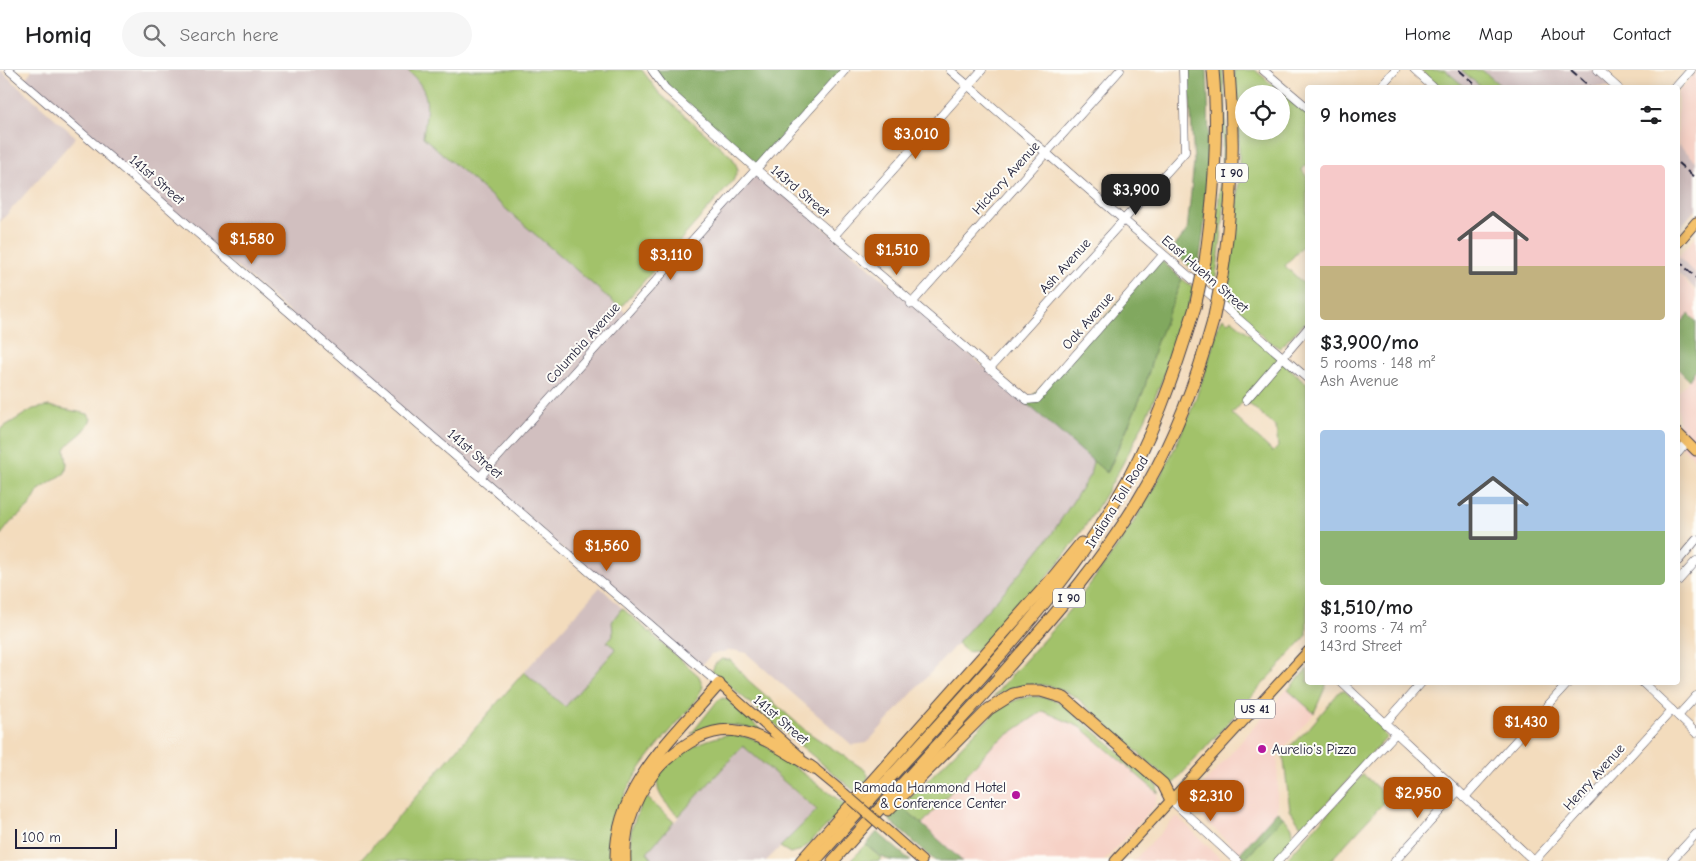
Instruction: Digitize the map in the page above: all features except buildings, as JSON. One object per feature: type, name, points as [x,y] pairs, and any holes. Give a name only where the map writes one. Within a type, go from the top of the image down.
[{"type":"highway","name":"Indiana Toll Road","points":[[815,861],[1028,624],[1076,562],[1116,501],[1157,416],[1172,380],[1195,307],[1205,261],[1215,176],[1216,129],[1213,70]]},
{"type":"highway","name":"Indiana Toll Road","points":[[833,861],[1066,602],[1112,542],[1147,486],[1177,426],[1193,386],[1213,321],[1222,276],[1229,234],[1232,194],[1233,143],[1229,70]]},
{"type":"highway","points":[[801,861],[1049,582],[1116,501]]},
{"type":"highway","points":[[625,861],[625,834],[630,813],[640,792],[654,771],[722,686]]},
{"type":"highway","points":[[616,861],[617,834],[622,814],[632,791],[644,772],[722,686]]},
{"type":"highway","points":[[858,832],[889,809],[989,709],[1013,694],[1026,691],[1053,694],[1078,708],[1163,784],[1171,800]]},
{"type":"highway","points":[[654,771],[689,741],[706,733],[723,729],[740,730],[756,735],[814,768]]},
{"type":"main road","points":[[1680,241],[1696,222]]},
{"type":"main road","points":[[1680,435],[1696,450]]},
{"type":"main road","name":"US 41","points":[[1115,861],[1305,654]]},
{"type":"main road","name":"141st Street","points":[[722,686],[922,861]]},
{"type":"street","name":"141st Street","points":[[9,70],[722,686]]},
{"type":"street","name":"143rd Street","points":[[652,70],[665,88],[756,169],[911,304],[1030,401]]},
{"type":"street","name":"Columbia Avenue","points":[[480,476],[844,70]]},
{"type":"street","name":"East Huehn Street","points":[[950,70],[1305,376]]},
{"type":"street","points":[[834,236],[982,70]]},
{"type":"street","name":"Hickory Avenue","points":[[911,304],[1120,70]]},
{"type":"street","name":"Ash Avenue","points":[[989,369],[1185,152],[1183,70]]},
{"type":"street","points":[[1263,70],[1305,105]]},
{"type":"street","points":[[1382,85],[1395,70]]},
{"type":"street","points":[[1414,70],[1431,85]]},
{"type":"street","points":[[1598,70],[1615,85]]},
{"type":"street","points":[[1678,85],[1691,70]]},
{"type":"street","name":"Oak Avenue","points":[[1030,401],[1037,399],[1164,255]]},
{"type":"street","points":[[1246,400],[1305,331]]},
{"type":"street","points":[[1680,451],[1687,442]]},
{"type":"street","points":[[1680,559],[1696,540]]},
{"type":"street","points":[[1680,579],[1696,561]]},
{"type":"street","points":[[1343,685],[1534,861]]},
{"type":"street","points":[[1385,724],[1419,685]]},
{"type":"street","points":[[1465,798],[1566,685]]},
{"type":"street","points":[[1645,685],[1696,733]]},
{"type":"street","points":[[1678,716],[1696,696]]},
{"type":"street","name":"Henry Avenue","points":[[1534,861],[1672,710]]},
{"type":"street","points":[[1278,861],[1396,733]]},
{"type":"street","points":[[1395,861],[1458,791]]},
{"type":"street","points":[[1171,800],[1237,861]]},
{"type":"street","points":[[1671,861],[1696,834]]},
{"type":"shaded area","points":[[0,70],[76,137],[0,222]]},
{"type":"shaded area","points":[[32,70],[407,70],[416,78],[428,97],[423,137],[626,313],[756,169],[1093,461],[1090,475],[1051,535],[1010,585],[867,743],[852,745],[746,653],[733,650],[711,654],[700,668],[23,82]]},
{"type":"shaded area","points":[[1445,70],[1461,70],[1479,85],[1463,85]]},
{"type":"shaded area","points":[[1482,70],[1592,70],[1610,85],[1500,85]]},
{"type":"shaded area","points":[[1696,72],[1696,161],[1680,146],[1680,90]]},
{"type":"shaded area","points":[[1680,146],[1696,161],[1696,209],[1680,228]]},
{"type":"shaded area","points":[[1696,236],[1696,274],[1680,259],[1680,255]]},
{"type":"shaded area","points":[[1680,259],[1696,274],[1696,290],[1680,275]]},
{"type":"shaded area","points":[[1680,276],[1696,292],[1695,459],[1680,445],[1680,391],[1689,380],[1680,371]]},
{"type":"shaded area","points":[[600,587],[622,608],[613,620],[616,649],[565,707],[524,672]]},
{"type":"shaded area","points":[[1287,689],[1314,713],[1278,755],[1277,811],[1240,853],[1191,807],[1189,801]]},
{"type":"shaded area","points":[[1043,711],[1082,728],[1158,793],[1155,805],[1104,861],[962,861],[922,824],[994,744]]},
{"type":"shaded area","points":[[743,746],[817,811],[766,861],[654,861],[647,852]]},
{"type":"shaded area","points":[[1176,817],[1179,818],[1223,861],[1133,861]]},
{"type":"green space","points":[[407,70],[642,70],[659,93],[732,157],[738,169],[733,181],[620,308],[423,137],[427,108],[425,93]]},
{"type":"green space","points":[[652,70],[844,70],[756,169],[710,128]]},
{"type":"green space","points":[[1188,70],[1207,70],[1209,121],[1207,197],[1197,273],[1171,250],[1187,231],[1194,162]]},
{"type":"green space","points":[[1219,70],[1223,70],[1225,98],[1226,179],[1222,232],[1214,287],[1207,280],[1219,202],[1221,175],[1222,123]]},
{"type":"green space","points":[[1234,70],[1255,70],[1273,85],[1236,85]]},
{"type":"green space","points":[[1420,70],[1445,70],[1463,85],[1438,85]]},
{"type":"green space","points":[[1461,70],[1482,70],[1500,85],[1479,85]]},
{"type":"green space","points":[[1290,100],[1305,112],[1305,166],[1302,170],[1305,174],[1305,243],[1285,266],[1305,285],[1305,322],[1280,348],[1257,332],[1238,312],[1239,310],[1224,296],[1237,211],[1238,140],[1290,140]]},
{"type":"green space","points":[[1159,258],[1182,279],[1156,344],[1144,390],[1107,473],[1026,403]]},
{"type":"green space","points":[[1182,279],[1194,288],[1182,328],[1150,409],[1109,488],[1061,560],[1034,592],[976,651],[967,652],[957,643],[1010,585],[1051,535],[1090,475],[1093,461],[1108,472],[1144,390],[1156,344]]},
{"type":"green space","points":[[1689,314],[1696,321],[1696,369],[1689,380],[1680,371],[1680,324]]},
{"type":"green space","points":[[1223,318],[1228,322],[1231,319],[1281,359],[1232,414],[1273,452],[1278,447],[1276,427],[1247,402],[1280,365],[1284,363],[1305,382],[1305,637],[1173,784],[1076,697],[1065,691],[1044,685],[1025,685],[993,697],[1087,588],[1130,527],[1149,496],[1167,464],[1196,397],[1218,326]]},
{"type":"green space","points":[[49,406],[88,414],[91,419],[82,433],[65,449],[67,464],[65,473],[39,490],[30,506],[10,523],[0,536],[0,429],[33,409]]},
{"type":"green space","points":[[622,608],[699,676],[703,687],[695,702],[644,763],[627,790],[617,818],[612,861],[360,861],[524,672],[565,707],[616,649],[607,642],[613,635],[612,621]]},
{"type":"green space","points":[[722,659],[730,660],[748,680],[806,731],[865,770],[868,780],[858,794],[712,671],[715,664]]},
{"type":"green space","points":[[1305,671],[1305,685],[1326,685],[1314,713],[1288,690]]},
{"type":"green space","points":[[1344,690],[1386,729],[1383,733],[1387,737],[1307,825],[1301,826],[1290,810],[1283,753],[1310,727],[1340,691]]},
{"type":"green space","points":[[1032,696],[1048,698],[1064,705],[1157,785],[1158,793],[1082,728],[1043,711],[994,744],[922,824],[902,806],[999,708],[1016,700]]},
{"type":"green space","points":[[728,699],[764,733],[745,727],[727,725],[700,730],[691,734],[718,700]]},
{"type":"green space","points":[[731,734],[752,738],[769,748],[847,806],[802,850],[790,853],[780,847],[817,810],[743,746],[679,816],[664,801],[660,793],[658,780],[662,772],[677,757],[690,748]]},
{"type":"green space","points":[[1363,774],[1388,798],[1330,861],[1285,861]]},
{"type":"green space","points":[[644,795],[674,822],[647,852],[654,861],[629,861],[631,830]]},
{"type":"green space","points":[[902,806],[962,861],[935,861],[888,819]]},
{"type":"green space","points":[[1277,811],[1283,817],[1246,858],[1240,853]]},
{"type":"green space","points":[[1283,817],[1292,827],[1294,840],[1275,861],[1249,861],[1246,858]]},
{"type":"green space","points":[[877,832],[911,861],[886,859],[866,845]]},
{"type":"green space","points":[[866,845],[881,858],[879,861],[850,861]]},
{"type":"railway","points":[[1459,70],[1476,85]]},
{"type":"railway","points":[[1571,70],[1588,85]]},
{"type":"railway","points":[[1680,165],[1696,179]]},
{"type":"railway","points":[[1680,262],[1696,278]]},
{"type":"place","name":"Aurelio's Pizza","points":[[1262,749]]},
{"type":"place","name":"Ramada Hammond Hotel & Conference Center","points":[[1016,795]]}]
